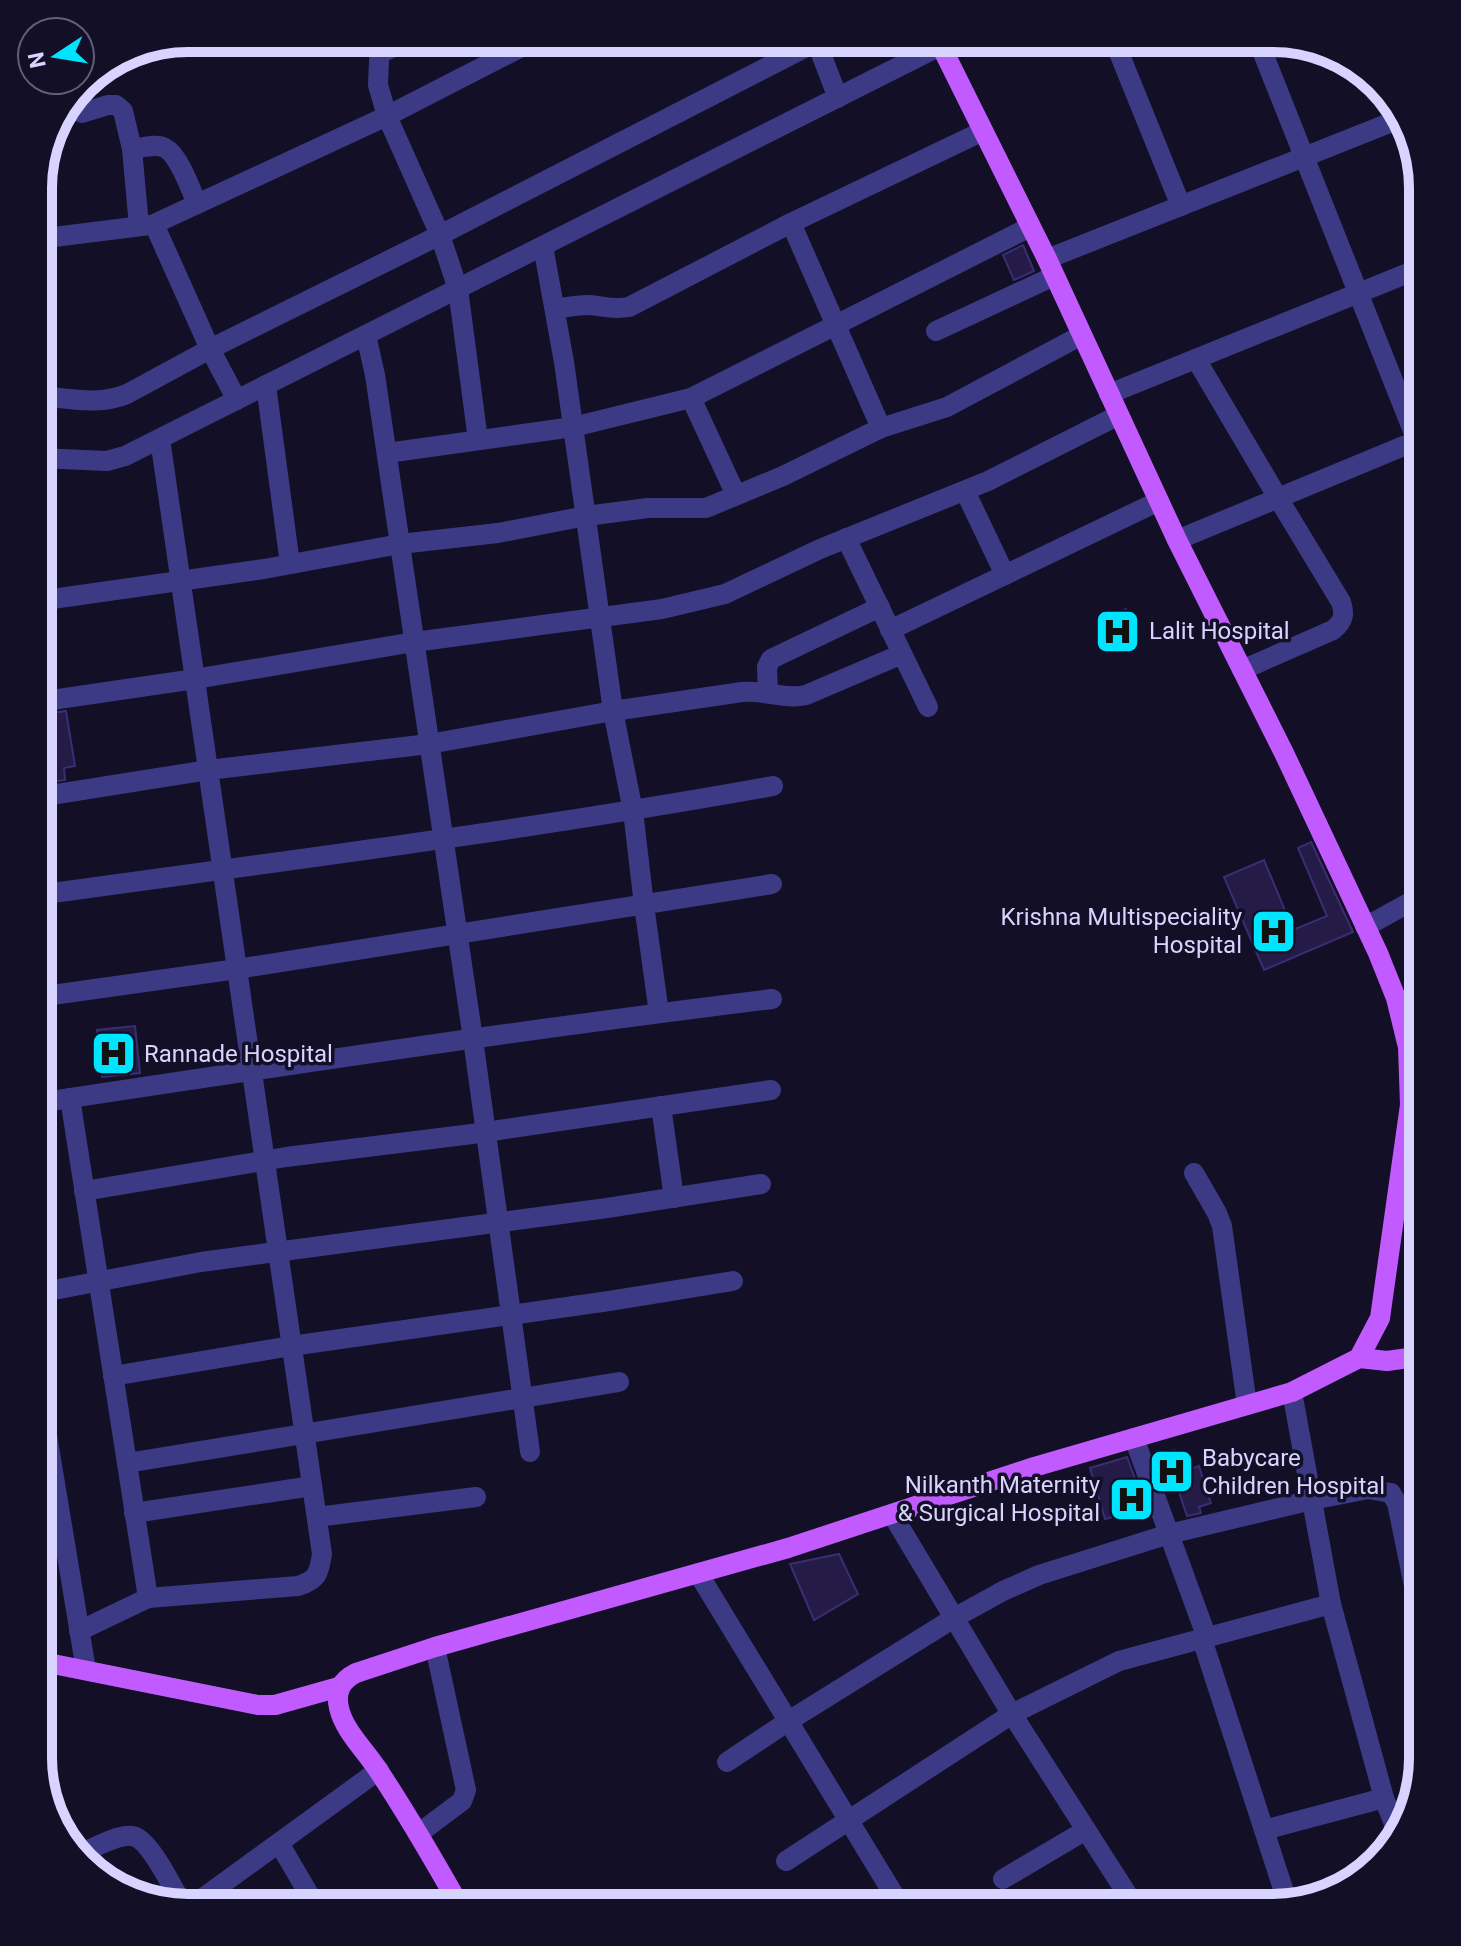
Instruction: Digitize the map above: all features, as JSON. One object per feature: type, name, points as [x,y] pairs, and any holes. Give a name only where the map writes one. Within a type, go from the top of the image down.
[{"type":"main road","points":[[943,52],[1050,268],[1177,540],[1284,753],[1365,927],[1396,998],[1408,1047],[1409,1076]]},
{"type":"main road","points":[[1396,998],[1409,1011]]},
{"type":"main road","points":[[1359,1358],[1380,1318],[1409,1112]]},
{"type":"main road","points":[[453,1894],[379,1770],[343,1719],[338,1704],[339,1687],[346,1678],[435,1647],[788,1548],[1034,1467],[1292,1392],[1359,1358],[1387,1361],[1409,1358]]},
{"type":"main road","points":[[52,1664],[258,1705],[275,1705],[339,1687]]},
{"type":"street","points":[[380,52],[378,85],[387,116],[440,235],[458,289],[478,440]]},
{"type":"street","points":[[52,237],[147,225],[387,116],[512,52]]},
{"type":"street","points":[[52,397],[113,400],[792,52]]},
{"type":"street","points":[[820,52],[838,98]]},
{"type":"street","points":[[52,459],[107,461],[125,456],[838,98],[920,52]]},
{"type":"street","points":[[1119,52],[1181,206]]},
{"type":"street","points":[[1263,52],[1409,413]]},
{"type":"street","points":[[76,111],[82,113],[116,105],[123,111],[147,225],[237,400]]},
{"type":"street","points":[[936,331],[1050,268],[1181,206],[1392,122]]},
{"type":"street","points":[[555,309],[593,305],[615,309],[629,307],[791,223],[983,131]]},
{"type":"street","points":[[132,149],[167,148],[175,156],[197,204]]},
{"type":"street","points":[[791,223],[881,428]]},
{"type":"street","points":[[387,453],[573,427],[691,398],[1030,227]]},
{"type":"street","points":[[543,246],[573,427],[613,711],[633,811],[659,1013]]},
{"type":"street","points":[[1109,394],[1409,273]]},
{"type":"street","points":[[366,335],[387,453],[530,1452]]},
{"type":"street","points":[[52,599],[290,564],[400,544],[498,533],[586,516],[648,508],[706,508],[783,476],[881,428],[947,407],[1082,335]]},
{"type":"street","points":[[1196,359],[1345,612],[1341,623],[1333,630],[1242,670]]},
{"type":"street","points":[[266,385],[290,564]]},
{"type":"street","points":[[691,398],[736,495]]},
{"type":"street","points":[[52,700],[414,642],[662,609],[725,594],[820,549],[988,481],[1119,415]]},
{"type":"street","points":[[79,1631],[148,1598],[298,1586],[310,1582],[320,1571],[322,1554],[160,439]]},
{"type":"street","points":[[1177,540],[1409,444]]},
{"type":"street","points":[[965,491],[1005,575]]},
{"type":"street","points":[[890,630],[1159,501]]},
{"type":"street","points":[[846,538],[928,707]]},
{"type":"street","points":[[768,693],[767,667],[771,659],[880,607]]},
{"type":"street","points":[[52,795],[208,770],[429,744],[742,692],[796,697],[902,654]]},
{"type":"street","points":[[52,893],[443,840],[773,786]]},
{"type":"street","points":[[52,995],[237,969],[772,884]]},
{"type":"street","points":[[1365,927],[1409,903]]},
{"type":"street","points":[[52,1101],[772,999]]},
{"type":"street","points":[[84,1191],[264,1161],[771,1090]]},
{"type":"street","points":[[70,1098],[148,1598]]},
{"type":"street","points":[[661,1106],[674,1198]]},
{"type":"street","points":[[1194,1173],[1222,1226],[1247,1405]]},
{"type":"street","points":[[52,1291],[201,1262],[761,1184]]},
{"type":"street","points":[[113,1376],[291,1346],[733,1281]]},
{"type":"street","points":[[127,1463],[619,1382]]},
{"type":"street","points":[[1292,1392],[1331,1604],[1393,1821]]},
{"type":"street","points":[[1134,1438],[1204,1638],[1285,1893]]},
{"type":"street","points":[[52,1466],[86,1670]]},
{"type":"street","points":[[134,1513],[312,1486]]},
{"type":"street","points":[[727,1762],[954,1618],[1003,1591],[1039,1575],[1169,1534],[1368,1489],[1391,1493],[1397,1503],[1409,1562]]},
{"type":"street","points":[[317,1517],[476,1497]]},
{"type":"street","points":[[892,1514],[1012,1714],[1127,1894]]},
{"type":"street","points":[[698,1573],[894,1894]]},
{"type":"street","points":[[786,1861],[1012,1714],[1119,1661],[1331,1604]]},
{"type":"street","points":[[418,1834],[462,1801],[466,1790],[435,1647]]},
{"type":"street","points":[[206,1894],[379,1770]]},
{"type":"street","points":[[1264,1830],[1384,1798]]},
{"type":"street","points":[[1003,1879],[1086,1830]]},
{"type":"street","points":[[88,1850],[120,1837],[134,1836],[146,1843],[177,1893]]},
{"type":"street","points":[[279,1843],[309,1894]]},
{"type":"building","points":[[1023,245],[1034,271],[1014,280],[1003,255]]},
{"type":"building","points":[[1126,609],[1137,639],[1112,648],[1101,618]]},
{"type":"building","points":[[66,711],[75,766],[64,768],[65,780],[52,782],[52,713]]},
{"type":"building","points":[[1311,842],[1353,932],[1264,970],[1224,877],[1264,860],[1293,930],[1327,916],[1298,848]]},
{"type":"building","points":[[135,1026],[140,1073],[102,1077],[97,1030]]},
{"type":"building","points":[[1175,1450],[1182,1472],[1199,1466],[1211,1503],[1199,1507],[1201,1513],[1187,1516],[1178,1489],[1168,1493],[1155,1457]]},
{"type":"building","points":[[1127,1457],[1146,1508],[1105,1519],[1090,1468]]},
{"type":"building","points":[[839,1554],[858,1594],[814,1620],[790,1564]]},
{"type":"place","name":"Lalit Hospital","points":[[1118,631]]},
{"type":"place","name":"Krishna Multispeciality Hospital","points":[[1273,931]]},
{"type":"place","name":"Rannade Hospital","points":[[113,1054]]},
{"type":"place","name":"Babycare Children Hospital","points":[[1171,1472]]},
{"type":"place","name":"Nilkanth Maternity & Surgical Hospital","points":[[1131,1499]]}]
